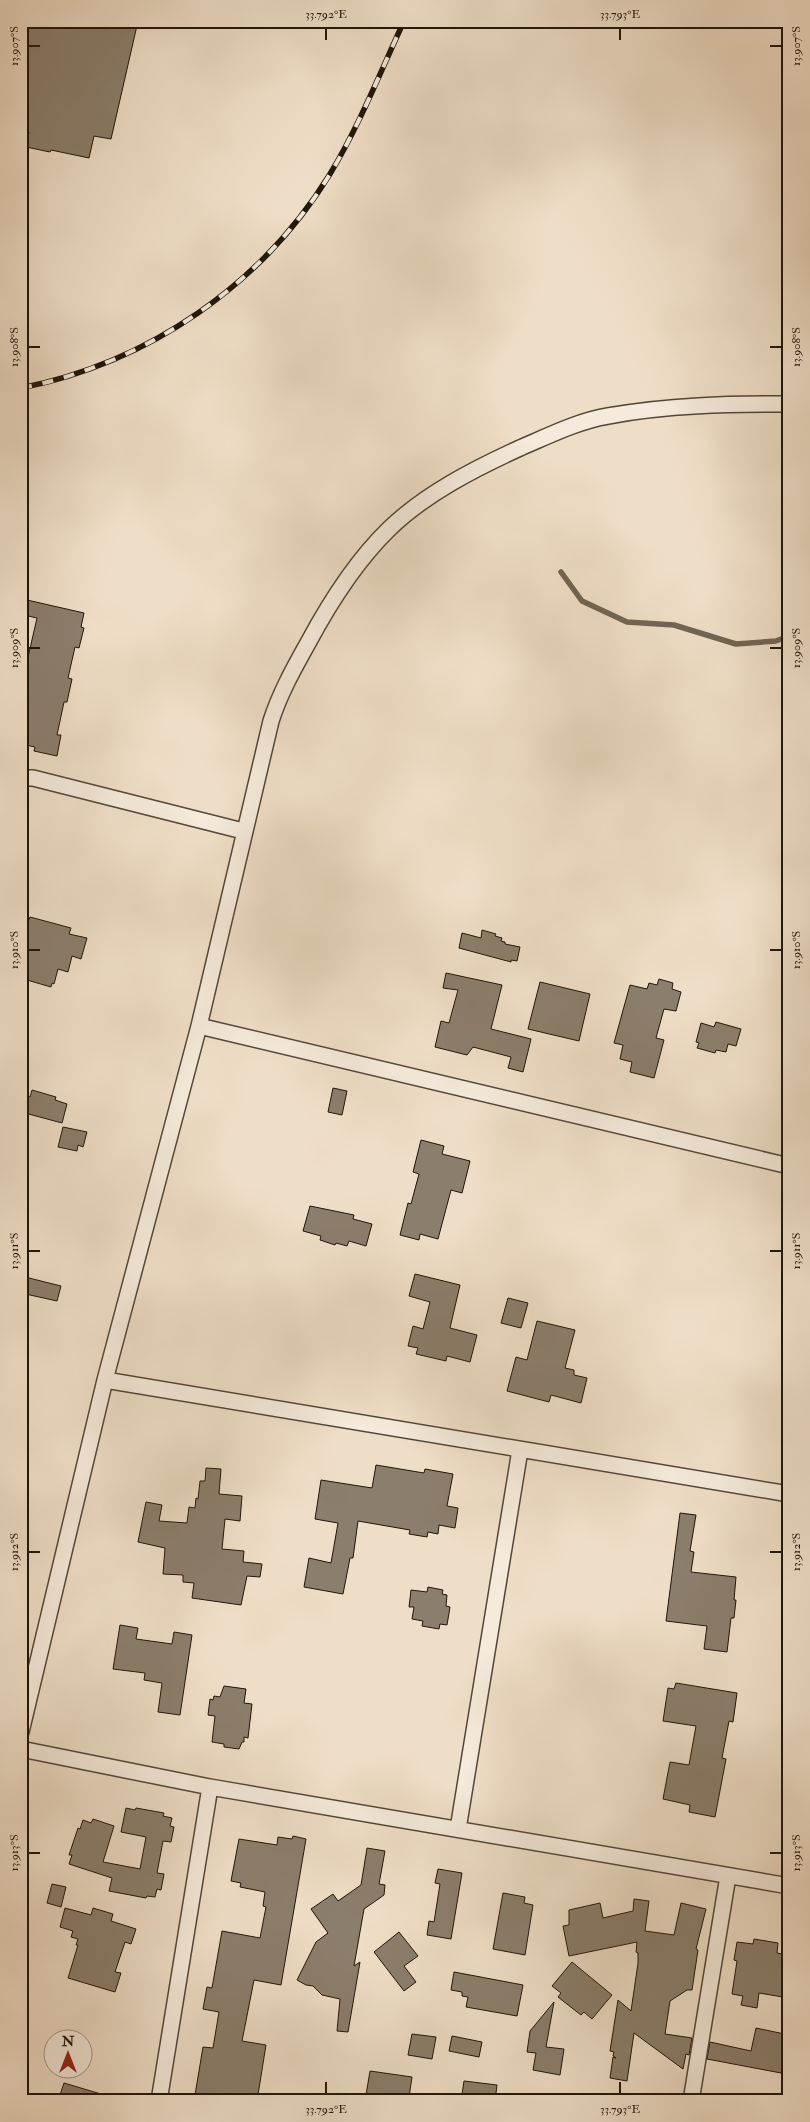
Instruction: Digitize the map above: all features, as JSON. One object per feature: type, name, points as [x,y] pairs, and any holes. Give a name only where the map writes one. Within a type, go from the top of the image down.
[{"type":"street","points":[[21,1732],[106,1380],[199,1026],[243,831],[271,721],[279,697],[293,670],[341,586],[367,552],[389,529],[419,504],[453,483],[508,454],[544,438],[606,416],[688,405],[789,404]]},
{"type":"street","points":[[21,778],[33,778],[243,831]]},
{"type":"street","points":[[199,1026],[789,1166]]},
{"type":"street","points":[[106,1380],[789,1494]]},
{"type":"street","points":[[458,1829],[520,1450]]},
{"type":"street","points":[[21,1749],[210,1787],[789,1886]]},
{"type":"street","points":[[159,2101],[210,1787]]},
{"type":"street","points":[[691,2101],[728,1876]]},
{"type":"building","points":[[21,21],[138,21],[111,139],[94,136],[89,158],[26,147],[29,132],[21,130]]},
{"type":"building","points":[[27,600],[84,613],[81,627],[84,628],[79,648],[75,647],[68,678],[72,679],[67,702],[64,702],[57,735],[61,735],[57,756],[34,751],[35,747],[21,744],[21,688],[37,618],[24,615]]},
{"type":"building","points":[[30,917],[71,928],[69,934],[87,938],[81,959],[72,956],[68,972],[58,969],[54,984],[52,983],[51,987],[27,980],[28,976],[24,975],[25,972],[21,971],[21,921],[28,922]]},
{"type":"building","points":[[482,930],[496,934],[495,936],[502,938],[501,941],[505,942],[505,944],[520,947],[517,961],[511,960],[511,962],[459,948],[462,933],[481,938]]},
{"type":"building","points":[[446,973],[502,985],[491,1029],[531,1039],[523,1072],[508,1068],[511,1057],[473,1047],[467,1055],[435,1047],[441,1021],[449,1023],[458,990],[443,988]]},
{"type":"building","points":[[659,979],[673,983],[672,989],[681,992],[676,1011],[664,1009],[656,1038],[664,1040],[654,1078],[630,1072],[632,1062],[620,1059],[623,1045],[614,1043],[630,985],[647,989],[649,983],[657,985]]},
{"type":"building","points":[[540,982],[590,994],[579,1041],[528,1029]]},
{"type":"building","points":[[716,1022],[741,1029],[736,1046],[728,1044],[726,1052],[716,1050],[715,1053],[697,1048],[699,1043],[696,1042],[701,1023],[714,1027]]},
{"type":"building","points":[[333,1088],[347,1091],[342,1115],[328,1112]]},
{"type":"building","points":[[32,1090],[56,1097],[55,1100],[67,1104],[62,1123],[21,1112],[26,1095],[30,1097]]},
{"type":"building","points":[[63,1127],[87,1132],[83,1147],[78,1145],[77,1151],[58,1147]]},
{"type":"building","points":[[421,1140],[444,1146],[442,1154],[470,1161],[462,1193],[451,1190],[438,1239],[420,1234],[419,1240],[400,1235],[408,1203],[411,1204],[419,1174],[413,1172]]},
{"type":"building","points":[[310,1206],[354,1215],[353,1219],[372,1224],[366,1246],[349,1241],[347,1246],[336,1243],[335,1245],[320,1240],[321,1236],[303,1231]]},
{"type":"building","points":[[415,1274],[460,1285],[450,1328],[477,1335],[470,1362],[447,1356],[446,1361],[416,1354],[418,1348],[408,1346],[413,1326],[423,1329],[430,1302],[409,1296]]},
{"type":"building","points":[[21,1276],[61,1286],[57,1301],[21,1293]]},
{"type":"building","points":[[508,1298],[528,1303],[521,1328],[501,1323]]},
{"type":"building","points":[[537,1321],[575,1330],[565,1368],[574,1370],[574,1375],[587,1378],[581,1403],[551,1395],[549,1402],[507,1391],[516,1357],[527,1360]]},
{"type":"building","points":[[376,1465],[424,1473],[425,1469],[453,1474],[447,1506],[458,1508],[455,1528],[439,1525],[438,1534],[428,1532],[427,1537],[409,1534],[410,1530],[358,1521],[353,1558],[350,1558],[343,1594],[304,1587],[309,1558],[331,1563],[338,1523],[315,1519],[321,1480],[372,1488]]},
{"type":"building","points":[[206,1468],[221,1469],[219,1494],[242,1496],[240,1521],[225,1519],[222,1549],[244,1551],[243,1562],[262,1564],[260,1577],[247,1576],[241,1605],[192,1598],[194,1583],[183,1582],[183,1575],[163,1574],[165,1548],[138,1542],[146,1502],[162,1505],[159,1521],[187,1523],[189,1507],[195,1508],[200,1481],[205,1481]]},
{"type":"building","points":[[680,1513],[696,1515],[690,1551],[694,1552],[691,1572],[736,1577],[734,1618],[731,1618],[727,1652],[704,1649],[707,1626],[666,1621]]},
{"type":"building","points":[[428,1587],[443,1590],[442,1594],[447,1595],[446,1606],[450,1607],[447,1625],[440,1624],[439,1629],[422,1626],[423,1621],[412,1619],[414,1607],[409,1607],[411,1590],[427,1592]]},
{"type":"building","points":[[120,1625],[138,1628],[136,1639],[172,1644],[174,1632],[192,1635],[180,1715],[158,1712],[162,1683],[144,1680],[145,1673],[113,1669]]},
{"type":"building","points":[[676,1683],[737,1693],[733,1722],[729,1721],[722,1758],[726,1759],[715,1817],[689,1812],[690,1805],[663,1799],[670,1762],[689,1765],[696,1726],[663,1721],[668,1688],[674,1689]]},
{"type":"building","points":[[224,1686],[246,1689],[244,1703],[252,1704],[248,1738],[244,1737],[244,1742],[242,1742],[239,1749],[224,1747],[224,1744],[212,1742],[215,1716],[208,1715],[210,1699],[213,1700],[214,1696],[220,1697]]},
{"type":"building","points":[[126,1808],[164,1813],[163,1816],[172,1818],[170,1826],[174,1827],[171,1842],[163,1841],[157,1873],[164,1874],[161,1890],[157,1889],[155,1897],[147,1896],[146,1898],[109,1891],[112,1878],[69,1864],[72,1855],[69,1855],[78,1828],[80,1829],[83,1820],[91,1823],[93,1819],[114,1826],[103,1862],[140,1869],[146,1837],[121,1832]]},
{"type":"building","points":[[293,1836],[306,1839],[281,1985],[254,1980],[242,2041],[266,2045],[257,2101],[200,2101],[201,2096],[195,2095],[203,2047],[213,2048],[219,2012],[203,2009],[207,1987],[212,1988],[222,1931],[260,1938],[266,1907],[263,1906],[265,1892],[240,1887],[241,1883],[231,1881],[239,1839],[277,1845],[278,1837],[292,1839]]},
{"type":"building","points":[[367,1848],[385,1851],[379,1884],[385,1885],[384,1895],[364,1909],[354,1966],[360,1962],[348,2032],[337,2031],[340,1999],[322,1995],[313,1986],[306,1985],[297,1980],[316,1942],[328,1933],[311,1909],[333,1894],[338,1901],[361,1885]]},
{"type":"building","points":[[438,1869],[462,1873],[451,1939],[427,1935],[429,1921],[434,1922],[440,1884],[435,1883]]},
{"type":"building","points":[[52,1884],[66,1887],[61,1907],[47,1903]]},
{"type":"building","points":[[503,1893],[525,1897],[524,1903],[533,1905],[525,1955],[493,1949]]},
{"type":"building","points":[[634,1899],[649,1901],[645,1931],[674,1935],[681,1903],[706,1909],[696,1949],[698,1950],[692,1990],[687,1990],[670,2001],[665,2034],[692,2038],[689,2055],[686,2054],[683,2069],[634,2033],[627,2081],[610,2078],[613,2057],[616,2058],[613,2056],[614,2052],[610,2051],[618,2000],[631,2011],[638,1963],[637,1942],[569,1956],[563,1926],[569,1925],[569,1910],[600,1903],[603,1918],[633,1911]]},
{"type":"building","points":[[65,1908],[91,1915],[93,1908],[113,1914],[111,1921],[136,1929],[131,1944],[125,1942],[115,1972],[121,1973],[115,1992],[68,1978],[78,1939],[71,1937],[73,1931],[60,1927]]},
{"type":"building","points":[[399,1932],[418,1956],[404,1966],[416,1982],[404,1991],[374,1952]]},
{"type":"building","points":[[754,1939],[778,1943],[777,1953],[789,1955],[789,1998],[759,1993],[757,2008],[741,2005],[743,1996],[732,1994],[737,1961],[734,1960],[737,1942],[753,1944]]},
{"type":"building","points":[[572,1962],[612,1995],[592,2019],[584,2012],[581,2015],[558,1997],[561,1993],[552,1986]]},
{"type":"building","points":[[454,1972],[523,1985],[517,2016],[466,2007],[468,1997],[462,1996],[462,1992],[451,1990]]},
{"type":"building","points":[[554,2002],[546,2047],[564,2049],[560,2075],[533,2070],[536,2053],[527,2052],[530,2031]]},
{"type":"building","points":[[756,2028],[789,2035],[789,2058],[785,2057],[781,2073],[707,2059],[710,2042],[751,2051]]},
{"type":"building","points":[[412,2034],[436,2037],[432,2059],[408,2055]]},
{"type":"building","points":[[452,2036],[482,2042],[479,2057],[449,2051]]},
{"type":"building","points":[[370,2071],[412,2077],[409,2097],[402,2096],[401,2101],[365,2101]]},
{"type":"building","points":[[464,2081],[497,2085],[495,2101],[461,2101]]},
{"type":"building","points":[[64,2083],[111,2097],[110,2101],[58,2101]]},
{"type":"waterway","points":[[561,572],[582,601],[627,622],[674,625],[736,644],[776,641],[789,636]]},
{"type":"railway","points":[[21,388],[68,376],[113,360],[157,339],[198,313],[236,284],[271,251],[302,214],[341,156],[404,21]]}]
